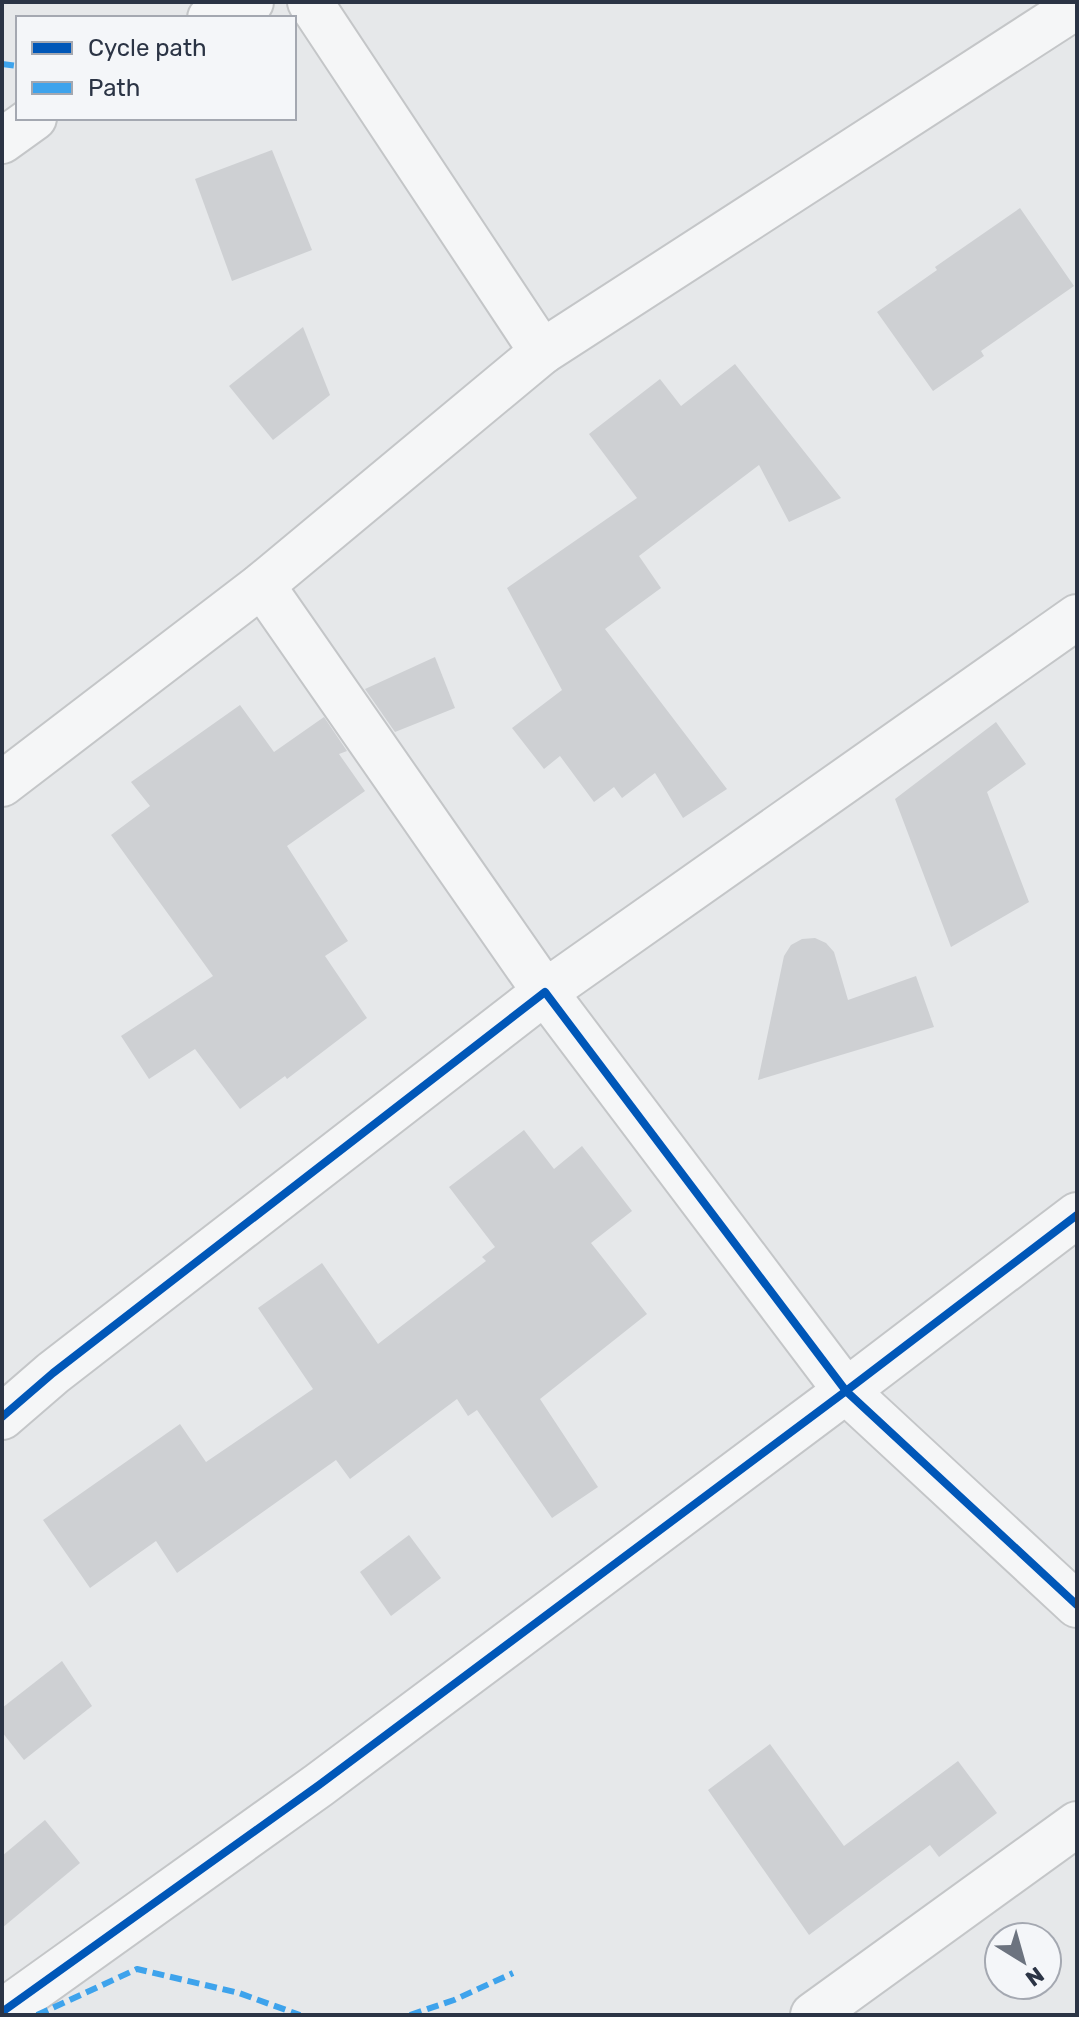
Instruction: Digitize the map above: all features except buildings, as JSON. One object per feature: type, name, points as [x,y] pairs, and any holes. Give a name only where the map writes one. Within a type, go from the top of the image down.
[{"type":"street","points":[[215,16],[251,2]]},
{"type":"street","points":[[310,2],[542,352]]},
{"type":"street","points":[[2,784],[262,585],[542,352],[1077,6]]},
{"type":"street","points":[[2,141],[31,120]]},
{"type":"street","points":[[262,585],[545,992],[846,1391],[1077,1605]]},
{"type":"street","points":[[2,1417],[53,1373],[545,992],[1077,617]]},
{"type":"street","points":[[2,2012],[319,1785],[1077,1215]]},
{"type":"street","points":[[813,2015],[1077,1824]]},
{"type":"marked path","points":[[2,64],[16,66]]},
{"type":"marked path","points":[[37,2015],[137,1969],[239,1993],[300,2015]]},
{"type":"marked path","points":[[410,2015],[454,2000],[513,1973]]},
{"type":"cycle path","points":[[2,1417],[53,1373],[545,992],[846,1391],[1077,1215]]},
{"type":"cycle path","points":[[2,2012],[319,1785],[846,1391],[1077,1605]]}]
